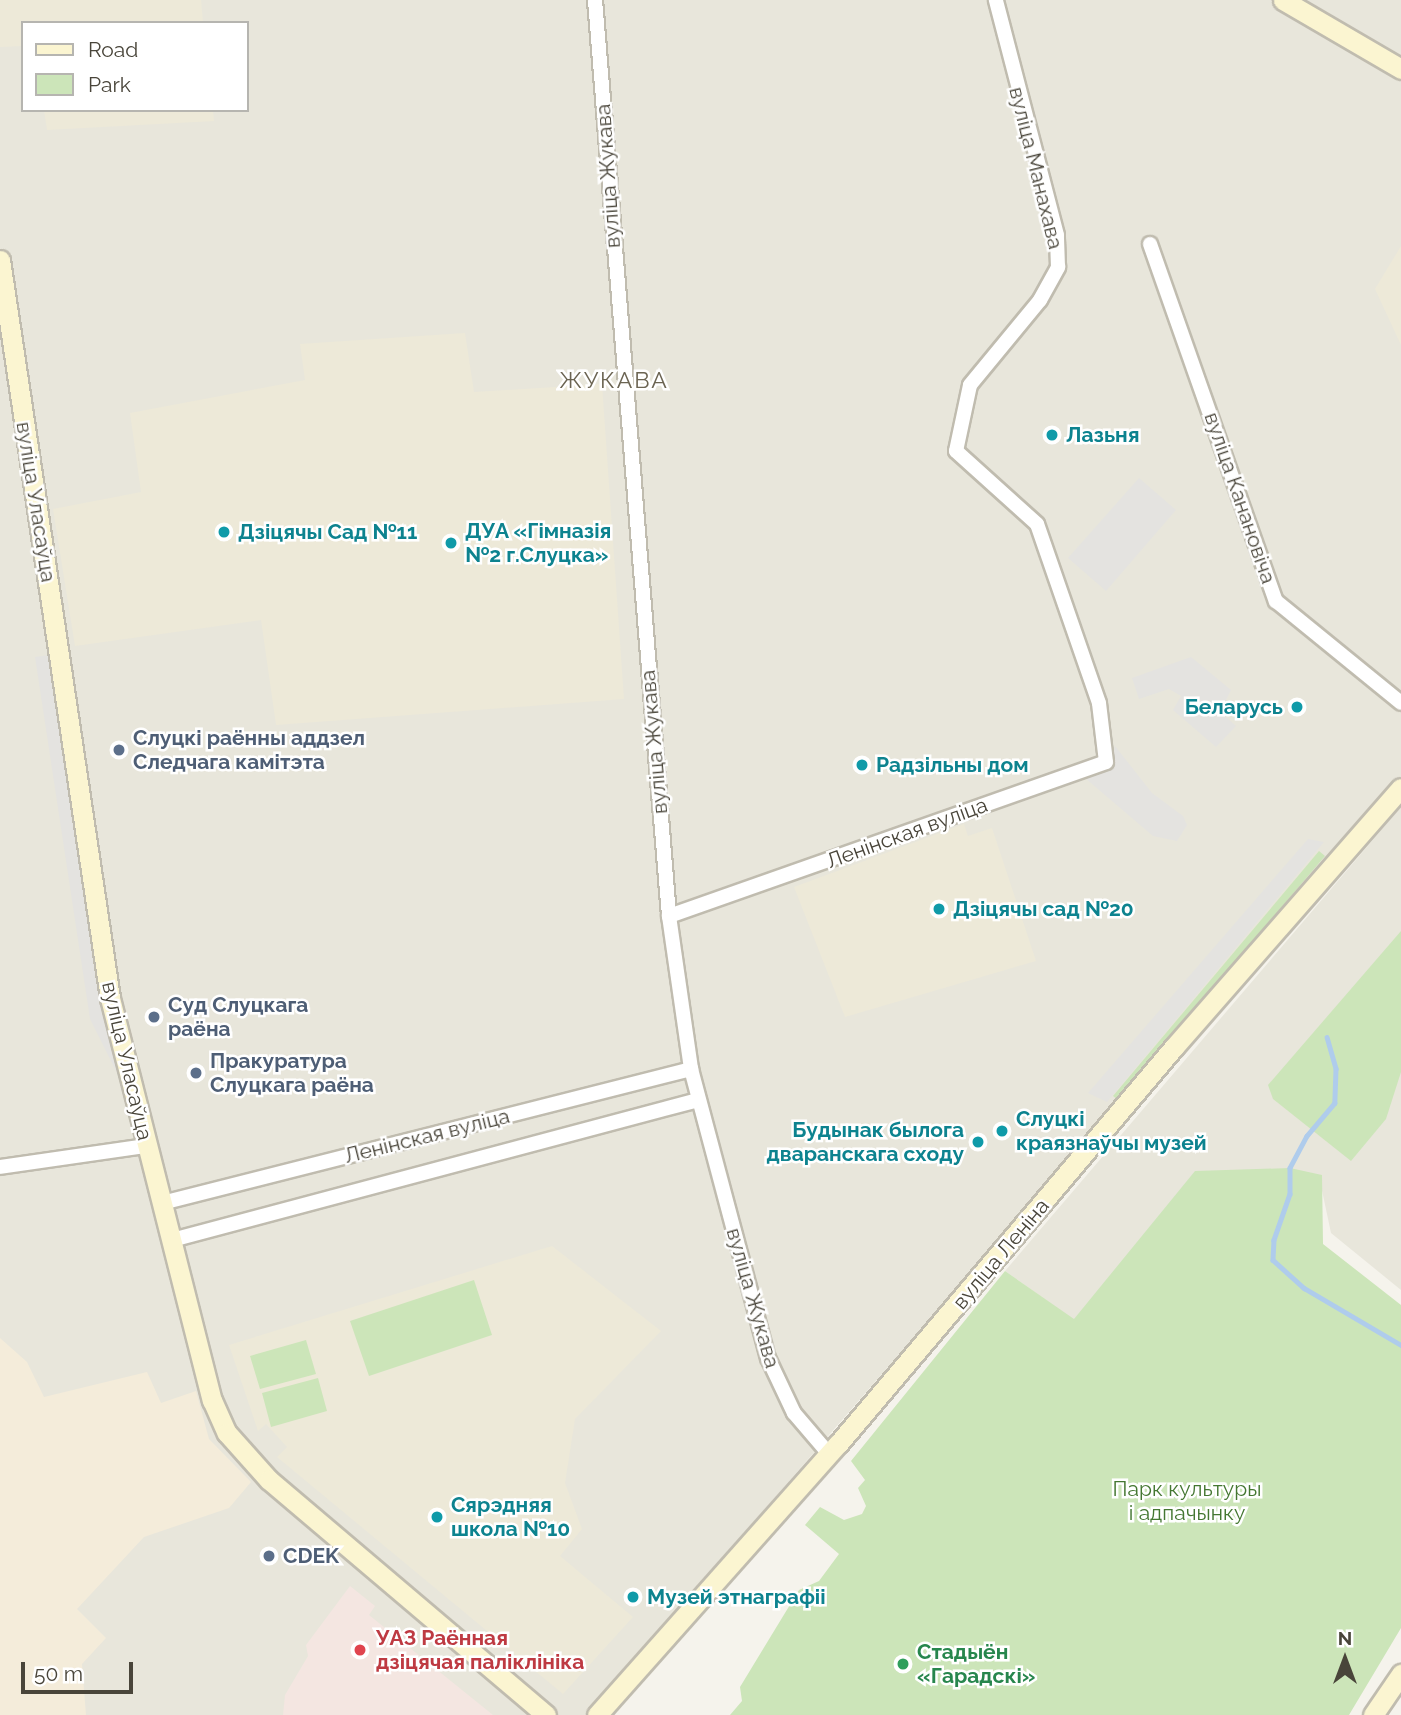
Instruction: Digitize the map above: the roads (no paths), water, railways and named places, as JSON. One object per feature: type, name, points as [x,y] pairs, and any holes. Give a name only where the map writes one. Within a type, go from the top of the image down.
[{"type":"main road","points":[[1283,0],[1401,69]]},
{"type":"main road","name":"вуліца Уласаўца","points":[[0,260],[110,998],[212,1400],[228,1433],[269,1480],[546,1715]]},
{"type":"main road","name":"вуліца Леніна","points":[[597,1715],[828,1454],[1174,1047],[1401,788]]},
{"type":"main road","points":[[1373,1715],[1401,1674]]},
{"type":"street","name":"вуліца Жукава","points":[[595,0],[668,916],[691,1069],[768,1358],[794,1413],[828,1454]]},
{"type":"street","name":"вуліца Манахава","points":[[996,0],[1057,235],[1058,267],[1040,300],[970,385],[956,451],[1037,524],[1099,703],[1106,762]]},
{"type":"street","name":"вуліца Канановіча","points":[[1150,244],[1276,600],[1401,703]]},
{"type":"street","name":"Ленінская вуліца","points":[[668,916],[1106,762]]},
{"type":"street","name":"Ленінская вуліца","points":[[162,1203],[691,1069]]},
{"type":"street","name":"Ленінская вуліца","points":[[172,1240],[698,1100]]},
{"type":"street","points":[[0,1167],[146,1146]]},
{"type":"waterway","points":[[1327,1037],[1336,1069],[1335,1103],[1307,1136],[1290,1168],[1290,1194],[1274,1240],[1273,1260],[1304,1288],[1401,1345]]},
{"type":"place","name":"Лазьня","points":[[1052,435]]},
{"type":"place","name":"Дзіцячы Сад №11","points":[[224,532]]},
{"type":"place","name":"ДУА «Гімназія №2 г.Слуцка»","points":[[451,543]]},
{"type":"place","name":"Беларусь","points":[[1297,707]]},
{"type":"place","name":"Слуцкі раённы аддзел Следчага камітэта","points":[[119,750]]},
{"type":"place","name":"Радзільны дом","points":[[862,765]]},
{"type":"place","name":"Дзіцячы сад №20","points":[[939,909]]},
{"type":"place","name":"Суд Слуцкага раёна","points":[[154,1017]]},
{"type":"place","name":"Пракуратура Слуцкага раёна","points":[[196,1073]]},
{"type":"place","name":"Слуцкі краязнаўчы музей","points":[[1002,1131]]},
{"type":"place","name":"Будынак былога дваранскага сходу","points":[[978,1142]]},
{"type":"place","name":"Сярэдняя школа №10","points":[[437,1517]]},
{"type":"place","name":"CDEK","points":[[269,1556]]},
{"type":"place","name":"Музей этнаграфіі","points":[[633,1597]]},
{"type":"place","name":"УАЗ Раённая дзіцячая паліклініка","points":[[360,1650]]},
{"type":"place","name":"Стадыён «Гарадскі»","points":[[903,1664]]},
{"type":"district","name":"ЖУКАВА","points":[[614,380]]},
{"type":"park label","name":"Парк культуры і адпачынку","points":[[1187,1501]]}]
